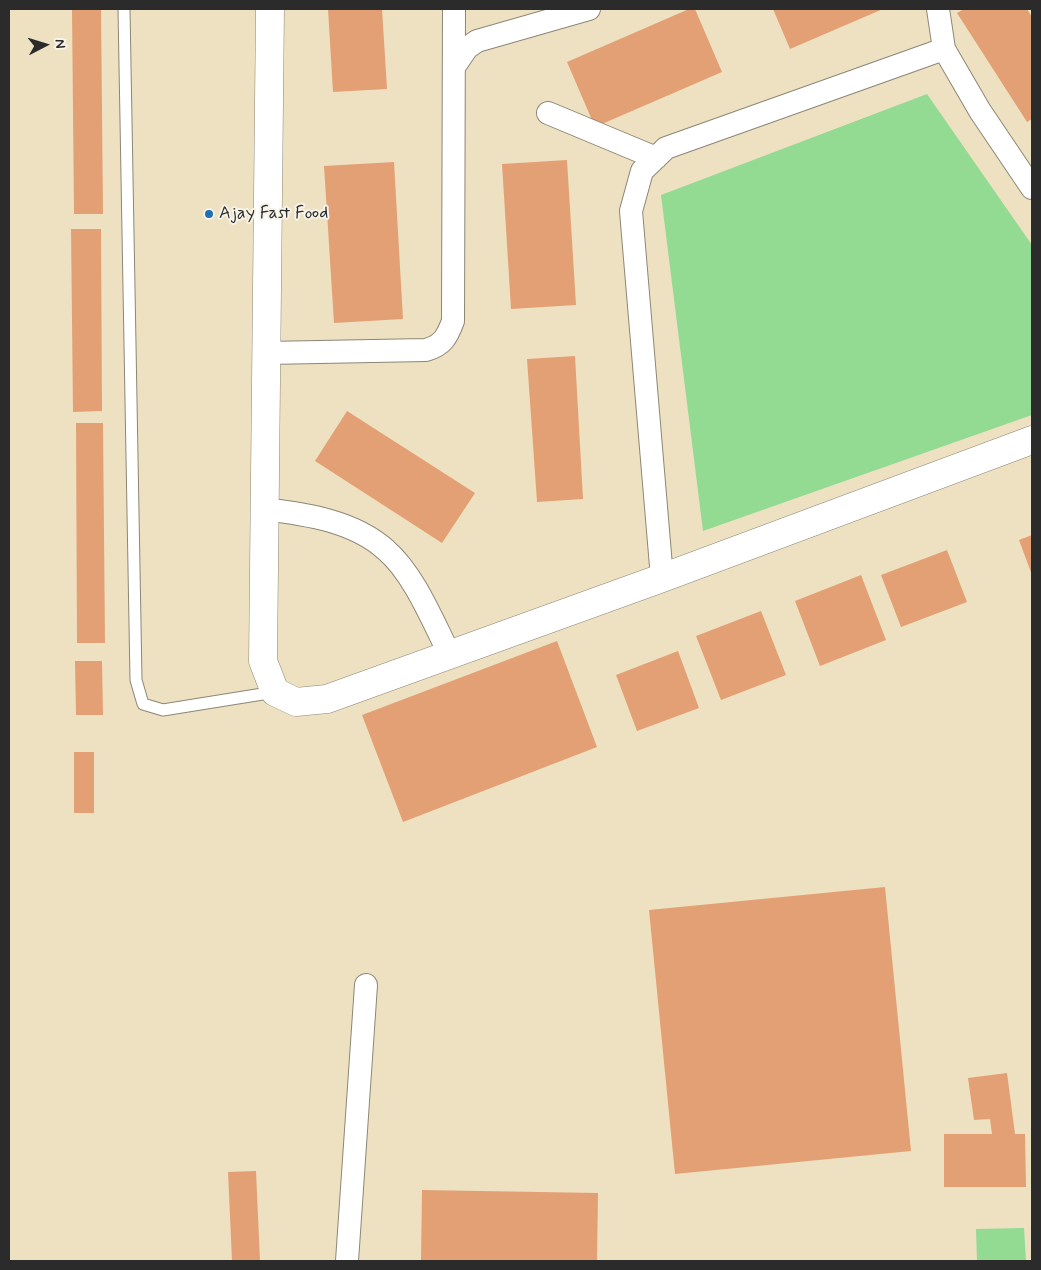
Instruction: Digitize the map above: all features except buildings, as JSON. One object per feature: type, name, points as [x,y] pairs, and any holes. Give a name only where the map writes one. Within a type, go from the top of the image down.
[{"type":"street","points":[[270,9],[262,661],[275,692],[296,702],[327,699],[662,578],[1032,440]]},
{"type":"street","points":[[266,353],[426,350],[439,346],[448,336],[453,321],[454,9]]},
{"type":"street","points":[[454,67],[467,48],[477,41],[589,9]]},
{"type":"street","points":[[938,9],[944,49],[980,111],[1032,188]]},
{"type":"street","points":[[662,578],[631,211],[642,171],[666,148],[944,49]]},
{"type":"street","points":[[548,113],[656,158]]},
{"type":"street","points":[[264,509],[307,514],[347,526],[386,550],[415,586],[450,654]]},
{"type":"street","points":[[347,1261],[366,985]]},
{"type":"lane","points":[[124,9],[136,680],[142,704],[163,710],[275,692]]},
{"type":"green space","points":[[927,94],[1032,245],[1032,415],[703,531],[661,195]]},
{"type":"green space","points":[[1024,1228],[1026,1261],[977,1261],[976,1229]]},
{"type":"place","name":"Ajay Fast Food","points":[[209,214]]}]
